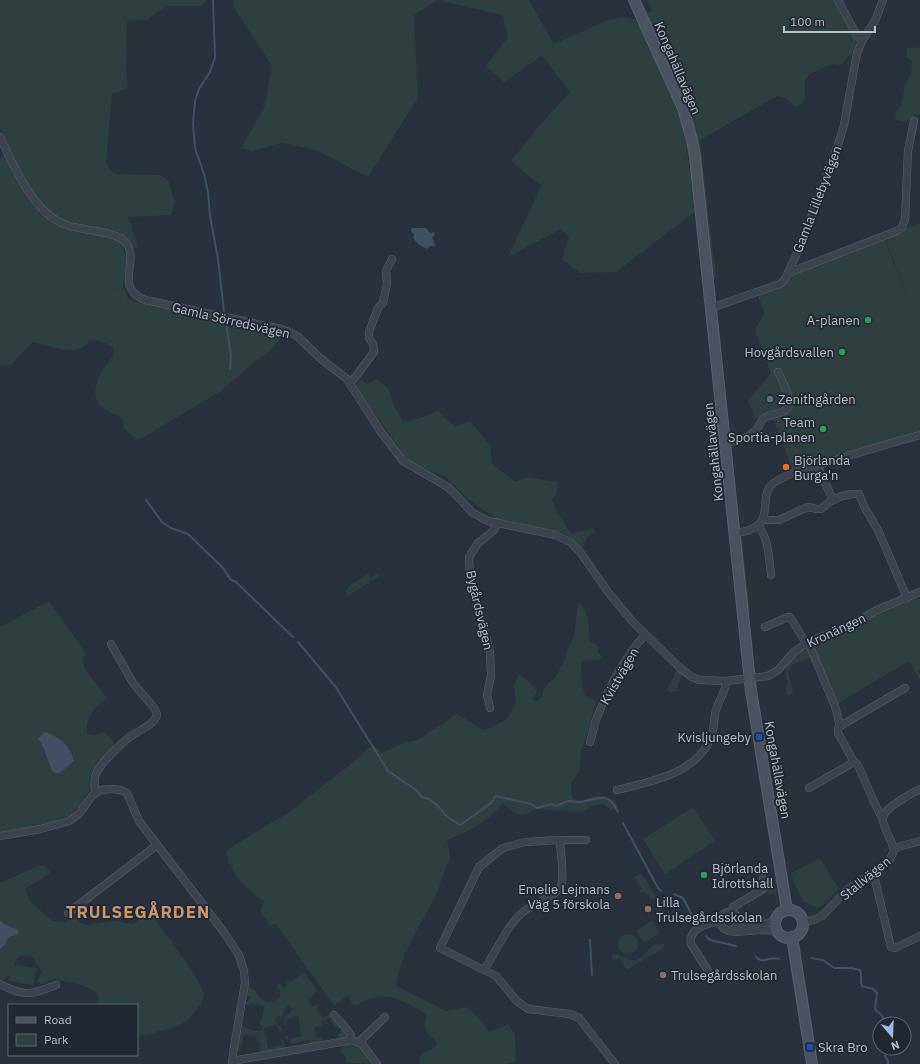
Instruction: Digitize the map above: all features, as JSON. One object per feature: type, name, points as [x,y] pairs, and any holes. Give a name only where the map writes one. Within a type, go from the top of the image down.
[{"type":"street","name":"Kongahällavägen","points":[[634,0],[683,108],[692,140],[699,186],[750,679],[788,910]]},
{"type":"street","points":[[838,0],[857,36],[862,41]]},
{"type":"street","name":"Gamla Lillebyvägen","points":[[711,308],[780,284],[784,281],[801,244],[843,130],[850,98],[855,60],[862,41],[875,21],[883,0]]},
{"type":"street","points":[[788,273],[897,231],[902,227],[905,220],[908,151],[914,121]]},
{"type":"street","name":"Gamla Sörredsvägen","points":[[0,138],[2,149],[29,191],[43,209],[53,218],[66,225],[111,234],[123,240],[130,252],[129,287],[133,294],[138,298],[287,330],[297,336],[320,358],[342,375],[350,384],[381,432],[403,461],[449,488],[477,515],[488,521],[556,535],[570,542],[580,552],[620,607],[646,635],[680,668],[692,677],[706,681],[750,679]]},
{"type":"street","points":[[350,384],[374,352],[373,344],[369,338],[369,332],[378,308],[383,303],[387,284],[386,271],[392,259]]},
{"type":"street","points":[[725,443],[734,442],[750,434],[757,428],[762,420],[780,413],[789,405],[788,397],[778,372]]},
{"type":"street","points":[[771,575],[766,541],[760,523],[768,493],[773,484],[782,478],[817,465],[920,435]]},
{"type":"street","points":[[817,465],[833,500]]},
{"type":"street","points":[[735,533],[750,531],[760,523],[778,520],[808,507],[821,509],[833,500],[842,496],[856,493],[860,496],[878,530],[907,598]]},
{"type":"street","name":"Bygårdsvägen","points":[[490,708],[487,695],[491,674],[490,652],[470,574],[469,557],[475,546],[494,530],[497,522]]},
{"type":"street","name":"Kronängen","points":[[750,679],[774,674],[794,652],[807,643],[853,624],[877,610],[920,592]]},
{"type":"street","name":"Stallvägen","points":[[765,627],[788,617],[807,643],[835,706],[840,726],[838,733],[854,762],[858,765],[894,848],[894,854],[888,863],[849,888],[822,916],[814,920],[803,922]]},
{"type":"street","name":"Kvistvägen","points":[[590,742],[597,717],[606,694],[635,646],[646,635]]},
{"type":"street","points":[[96,793],[95,780],[97,772],[102,764],[128,738],[154,720],[157,715],[155,709],[133,683],[111,644]]},
{"type":"street","points":[[617,790],[669,776],[681,770],[696,758],[709,743],[711,738],[716,710],[726,681]]},
{"type":"street","points":[[840,726],[905,688]]},
{"type":"street","points":[[809,788],[854,762]]},
{"type":"street","points":[[0,836],[40,829],[69,821],[80,814],[96,793],[103,789],[121,790],[127,793],[139,821],[223,930],[239,955],[246,983],[232,1063],[355,1041],[385,1017]]},
{"type":"street","points":[[882,818],[887,810],[920,789]]},
{"type":"street","points":[[484,970],[515,920],[524,911],[555,892],[560,887],[562,879],[560,840]]},
{"type":"street","points":[[586,840],[525,842],[503,848],[479,867],[440,948],[496,976],[517,1001],[528,1009],[570,1014],[579,1018],[615,1064]]},
{"type":"street","points":[[894,848],[920,841]]},
{"type":"street","points":[[68,913],[157,845]]},
{"type":"street","points":[[871,874],[875,880],[891,947],[895,948],[920,936]]},
{"type":"street","points":[[732,912],[734,907],[764,889],[766,883],[762,878]]},
{"type":"street","points":[[788,910],[796,912],[801,916],[803,922],[801,930],[797,935],[792,937],[784,936],[777,925],[780,913],[788,910]]},
{"type":"street","points":[[729,930],[735,928],[738,922],[737,916],[732,912],[728,912],[723,914],[720,918],[722,928],[729,930],[736,932],[761,930],[777,925]]},
{"type":"street","points":[[710,974],[691,944],[690,939],[695,931],[705,925],[712,922],[720,922]]},
{"type":"street","points":[[738,922],[752,927],[777,925]]},
{"type":"street","points":[[792,937],[812,1064]]},
{"type":"street","points":[[0,984],[16,992],[28,994],[39,992],[56,985]]},
{"type":"street","points":[[334,1015],[355,1041],[362,1044],[377,1064]]},
{"type":"green space","points":[[0,0],[206,0],[202,6],[166,6],[147,20],[127,21],[126,69],[128,88],[112,94],[106,162],[114,174],[160,175],[168,180],[175,203],[171,215],[128,217],[139,249],[130,245],[123,248],[127,259],[123,284],[113,293],[123,285],[127,297],[133,301],[285,333],[273,348],[221,391],[139,440],[125,430],[122,418],[102,407],[95,397],[96,384],[102,371],[114,355],[113,347],[107,343],[89,340],[85,346],[79,349],[64,350],[33,342],[11,365],[0,366],[0,158],[11,151],[0,128]]},
{"type":"green space","points":[[234,0],[438,0],[414,15],[418,98],[368,177],[316,150],[282,143],[252,151],[241,148],[264,108],[272,66],[233,6]]},
{"type":"green space","points":[[438,0],[529,0],[554,44],[606,21],[621,17],[635,19],[644,15],[637,0],[642,0],[648,13],[652,10],[647,0],[835,0],[857,41],[851,55],[848,56],[843,64],[833,64],[810,74],[805,80],[804,101],[799,106],[794,106],[785,98],[777,96],[700,140],[716,277],[713,277],[711,267],[695,141],[686,145],[696,211],[616,272],[580,273],[562,259],[569,238],[561,229],[508,257],[541,186],[511,161],[538,127],[570,92],[542,56],[504,82],[486,66],[508,37],[502,15]]},
{"type":"green space","points":[[920,47],[920,113],[908,120],[898,121],[895,119],[895,113],[901,106],[905,84],[911,75],[912,61],[906,57],[907,48]]},
{"type":"green space","name":"Hovgårdsvallen","points":[[920,224],[920,431],[792,469],[774,420],[755,418],[748,401],[771,373],[755,329],[765,314],[758,296],[786,285],[792,275],[885,240],[909,302],[886,240],[910,226]]},
{"type":"green space","points":[[360,379],[368,384],[376,379],[388,388],[393,403],[403,422],[417,419],[438,411],[455,427],[470,421],[490,445],[492,464],[515,482],[527,477],[558,482],[557,493],[552,500],[571,534],[593,528],[595,532],[587,537],[582,550],[565,533],[496,519],[468,499],[446,477],[418,466],[404,456],[382,423],[355,388]]},
{"type":"green space","points":[[742,537],[750,613],[748,624],[739,539]]},
{"type":"green space","points":[[368,574],[370,578],[377,574],[379,576],[348,596],[345,591],[350,585]]},
{"type":"green space","points":[[913,598],[920,599],[920,670],[918,671],[920,674],[920,680],[909,661],[837,704],[815,653],[815,643],[878,612]]},
{"type":"green space","points":[[49,601],[85,652],[83,661],[84,668],[107,698],[91,713],[88,722],[87,734],[95,735],[105,732],[114,742],[115,747],[94,773],[92,789],[84,798],[83,803],[72,814],[43,826],[0,833],[0,627]],"holes":[[[48,733],[54,737],[56,736],[72,751],[74,761],[60,773],[49,762],[38,739]]]},
{"type":"green space","points":[[578,603],[580,603],[583,607],[587,616],[590,641],[599,647],[598,652],[603,658],[599,660],[581,661],[582,686],[586,697],[596,701],[588,732],[581,750],[580,770],[571,784],[572,798],[583,801],[595,796],[603,796],[615,801],[617,807],[612,811],[603,804],[591,806],[582,812],[534,809],[529,813],[521,815],[503,804],[484,822],[447,840],[450,856],[449,861],[434,899],[411,941],[399,971],[396,986],[446,1011],[466,1007],[474,1013],[490,1032],[508,1024],[515,1034],[516,1062],[505,1064],[420,1064],[419,1057],[435,1047],[437,1043],[425,1028],[424,1025],[427,1018],[426,1014],[402,1001],[383,996],[373,998],[355,1006],[347,996],[334,1006],[276,924],[270,925],[260,912],[264,901],[244,885],[236,875],[225,851],[289,812],[360,757],[366,749],[375,746],[382,753],[403,743],[418,740],[457,714],[483,730],[493,727],[508,718],[516,702],[514,685],[519,674],[534,686],[537,691],[533,700],[537,701],[542,697],[544,689],[548,683],[555,678],[565,660],[568,648],[574,637]]},
{"type":"green space","points":[[805,647],[808,649],[811,657],[790,666],[788,672],[793,694],[788,696],[786,689],[788,682],[786,676],[787,666],[795,654]]},
{"type":"green space","points":[[677,670],[683,675],[678,684],[678,691],[674,691],[672,693],[667,690]]},
{"type":"green space","points":[[693,807],[715,841],[665,874],[643,839]]},
{"type":"green space","points":[[820,858],[839,889],[818,908],[804,902],[795,885],[791,873]]},
{"type":"green space","points":[[38,866],[45,866],[50,872],[25,890],[30,901],[52,921],[65,922],[72,916],[85,925],[116,921],[134,924],[141,917],[152,915],[194,973],[204,994],[201,1004],[188,1020],[177,1027],[149,1035],[138,1035],[138,1004],[98,1004],[97,993],[82,985],[53,979],[43,984],[37,982],[42,972],[31,955],[19,956],[14,965],[37,968],[33,985],[8,981],[9,974],[2,981],[0,981],[0,883]]},
{"type":"green space","points":[[641,873],[658,898],[652,901],[645,891],[641,893],[640,891],[642,889],[634,877]]},
{"type":"green space","points":[[774,877],[777,902],[772,910],[765,916],[765,922],[756,925],[743,921],[737,912],[741,906],[743,907],[739,910],[740,913],[748,920],[753,920],[764,916],[773,908],[776,899],[774,893],[770,895],[767,892],[749,903],[750,908],[747,903],[769,888],[770,884],[768,879]]},
{"type":"green space","points":[[652,920],[660,933],[644,943],[636,931]]},
{"type":"green space","points":[[628,934],[635,937],[638,944],[635,951],[628,954],[621,951],[618,944],[621,937]]},
{"type":"green space","points":[[663,943],[665,947],[627,970],[619,958],[614,961],[612,959],[613,954],[616,954],[630,960],[636,960],[643,956],[652,946]]},
{"type":"green space","points":[[304,972],[318,991],[308,999],[313,1007],[318,1004],[319,1005],[317,1009],[323,1018],[331,1014],[346,1032],[348,1037],[339,1040],[338,1034],[341,1033],[340,1028],[334,1027],[332,1017],[321,1021],[322,1025],[314,1027],[317,1038],[323,1037],[324,1043],[311,1045],[310,1040],[291,1044],[290,1039],[286,1040],[285,1036],[288,1036],[289,1039],[302,1036],[298,1016],[285,1019],[286,1025],[284,1026],[284,1018],[293,1009],[289,1005],[285,1009],[282,1018],[278,1015],[275,1019],[282,1031],[279,1032],[277,1025],[264,1028],[268,1048],[282,1045],[281,1040],[283,1039],[284,1049],[262,1055],[257,1036],[244,1035],[240,1052],[237,1048],[240,1025],[254,1031],[262,1030],[263,1026],[259,1024],[260,1019],[262,1019],[264,1006],[249,1003],[249,1005],[245,1004],[251,998],[246,994],[248,988],[253,988],[264,1001],[267,1002],[271,1000],[273,1003],[280,997],[280,991],[277,986],[280,983],[284,988],[287,986],[285,982],[288,979],[290,982]]},
{"type":"green space","points":[[358,1043],[376,1064],[347,1063],[345,1055],[342,1054],[340,1044]]},
{"type":"water","points":[[412,228],[426,228],[430,233],[433,232],[435,234],[432,238],[435,246],[430,246],[428,249],[417,243],[413,238],[414,234],[411,231]]},
{"type":"water","points":[[44,732],[59,738],[71,751],[73,756],[74,761],[60,773],[55,773],[52,771],[43,747],[38,739]]},
{"type":"water","points":[[0,920],[4,924],[18,930],[19,933],[8,938],[5,945],[0,949]]},
{"type":"waterway","points":[[213,0],[215,58],[210,72],[199,89],[195,101],[193,123],[195,148],[204,174],[208,192],[210,216],[218,259],[224,311]]},
{"type":"waterway","points":[[226,322],[231,356],[230,369]]},
{"type":"waterway","points":[[146,500],[162,522],[171,528],[188,534],[223,568],[231,580],[236,582],[293,637]]},
{"type":"waterway","points":[[298,642],[335,686],[388,771],[416,790],[422,797],[429,799],[438,806],[446,816],[460,825],[491,803],[496,796],[531,804],[537,808],[551,804],[556,806],[568,801],[581,802],[603,798],[611,801],[618,812]]},
{"type":"waterway","points":[[623,823],[661,891]]},
{"type":"waterway","points":[[674,894],[683,898],[693,917]]},
{"type":"waterway","points":[[706,936],[710,940],[736,946]]},
{"type":"waterway","points":[[590,940],[592,975]]},
{"type":"waterway","points":[[756,957],[761,960],[773,958],[779,959]]},
{"type":"waterway","points":[[811,958],[823,960],[834,968],[851,968],[860,970],[862,986],[873,989],[877,993],[875,1009],[882,1016]]},
{"type":"waterway","points":[[885,1056],[888,1064]]},
{"type":"place","name":"A-planen","points":[[868,320]]},
{"type":"place","name":"Hovgårdsvallen","points":[[842,352]]},
{"type":"place","name":"Zenithgården","points":[[770,399]]},
{"type":"place","name":"Team Sportia-planen","points":[[823,429]]},
{"type":"place","name":"Björlanda Burga'n","points":[[786,467]]},
{"type":"place","name":"Kvisljungeby","points":[[759,737]]},
{"type":"place","name":"Björlanda Idrottshall","points":[[704,875]]},
{"type":"place","name":"Emelie Lejmans Väg 5 förskola","points":[[618,896]]},
{"type":"place","name":"Lilla Trulsegårdsskolan","points":[[648,909]]},
{"type":"place","name":"Trulsegårdsskolan","points":[[663,975]]},
{"type":"place","name":"Skra Bro","points":[[810,1047]]},
{"type":"district","name":"TRULSEGÅRDEN","points":[[138,912]]}]
